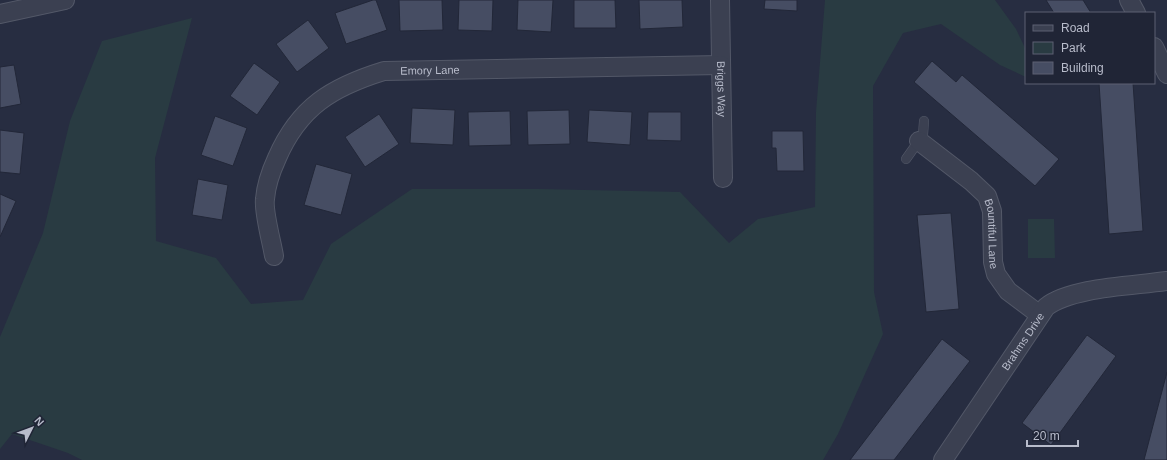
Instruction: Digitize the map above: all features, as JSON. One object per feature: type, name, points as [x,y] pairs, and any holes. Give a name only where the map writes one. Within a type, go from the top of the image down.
[{"type":"street","points":[[0,14],[65,0]]},
{"type":"street","name":"Briggs Way","points":[[720,0],[723,178]]},
{"type":"street","points":[[1129,0],[1135,12]]},
{"type":"street","points":[[1155,49],[1167,74]]},
{"type":"street","name":"Emory Lane","points":[[274,256],[264,200],[272,169],[283,143],[303,115],[328,95],[355,80],[384,71],[721,65]]},
{"type":"street","name":"Bountiful Lane","points":[[920,141],[971,181],[987,196],[992,211],[993,262],[996,274],[1008,291],[1040,315]]},
{"type":"street","name":"Brahms Drive","points":[[943,460],[1040,315],[1050,304],[1068,296],[1167,281]]},
{"type":"lane","points":[[906,158],[920,141],[924,132],[924,121]]},
{"type":"green space","points":[[825,0],[995,0],[1016,29],[1025,48],[1025,77],[1000,65],[941,24],[903,33],[873,86],[874,292],[883,334],[838,434],[823,460],[82,460],[68,453],[12,434],[0,449],[0,337],[43,233],[70,121],[102,41],[192,18],[155,158],[156,241],[216,258],[251,304],[303,300],[331,244],[412,189],[539,189],[680,192],[729,243],[758,219],[815,207],[816,112]]},
{"type":"green space","points":[[1028,219],[1054,219],[1055,258],[1028,258]]},
{"type":"building","points":[[376,0],[387,30],[346,44],[335,13]]},
{"type":"building","points":[[399,0],[442,0],[443,30],[400,31]]},
{"type":"building","points":[[459,0],[493,0],[492,31],[458,30]]},
{"type":"building","points":[[518,0],[553,0],[551,32],[517,30]]},
{"type":"building","points":[[574,0],[615,0],[616,28],[574,28]]},
{"type":"building","points":[[639,0],[682,0],[683,27],[640,29]]},
{"type":"building","points":[[765,0],[797,0],[797,11],[764,9]]},
{"type":"building","points":[[1046,0],[1083,0],[1090,12],[1053,12]]},
{"type":"building","points":[[308,20],[329,48],[297,72],[276,44]]},
{"type":"building","points":[[932,61],[956,82],[962,75],[1059,159],[1035,186],[914,82]]},
{"type":"building","points":[[254,63],[280,82],[257,115],[230,96]]},
{"type":"building","points":[[14,65],[21,104],[0,108],[0,67]]},
{"type":"building","points":[[1099,84],[1133,84],[1143,231],[1109,234]]},
{"type":"building","points":[[412,108],[455,110],[453,145],[410,143]]},
{"type":"building","points":[[569,110],[570,144],[528,145],[527,111]]},
{"type":"building","points":[[589,110],[632,112],[630,145],[587,142]]},
{"type":"building","points":[[510,111],[511,145],[469,146],[468,112]]},
{"type":"building","points":[[648,112],[681,112],[681,141],[647,140]]},
{"type":"building","points":[[379,114],[399,144],[365,167],[345,137]]},
{"type":"building","points":[[215,116],[247,128],[233,166],[201,155]]},
{"type":"building","points":[[0,130],[24,133],[20,174],[0,172]]},
{"type":"building","points":[[772,131],[803,131],[804,171],[777,171],[776,148],[772,148]]},
{"type":"building","points":[[316,164],[352,174],[341,215],[304,205]]},
{"type":"building","points":[[198,179],[228,185],[222,220],[192,215]]},
{"type":"building","points":[[0,194],[16,201],[0,237]]},
{"type":"building","points":[[951,213],[959,309],[926,312],[917,215]]},
{"type":"building","points":[[1087,335],[1116,356],[1051,445],[1022,423]]},
{"type":"building","points":[[942,339],[970,361],[894,460],[850,460]]},
{"type":"building","points":[[1167,372],[1167,460],[1144,460]]}]
